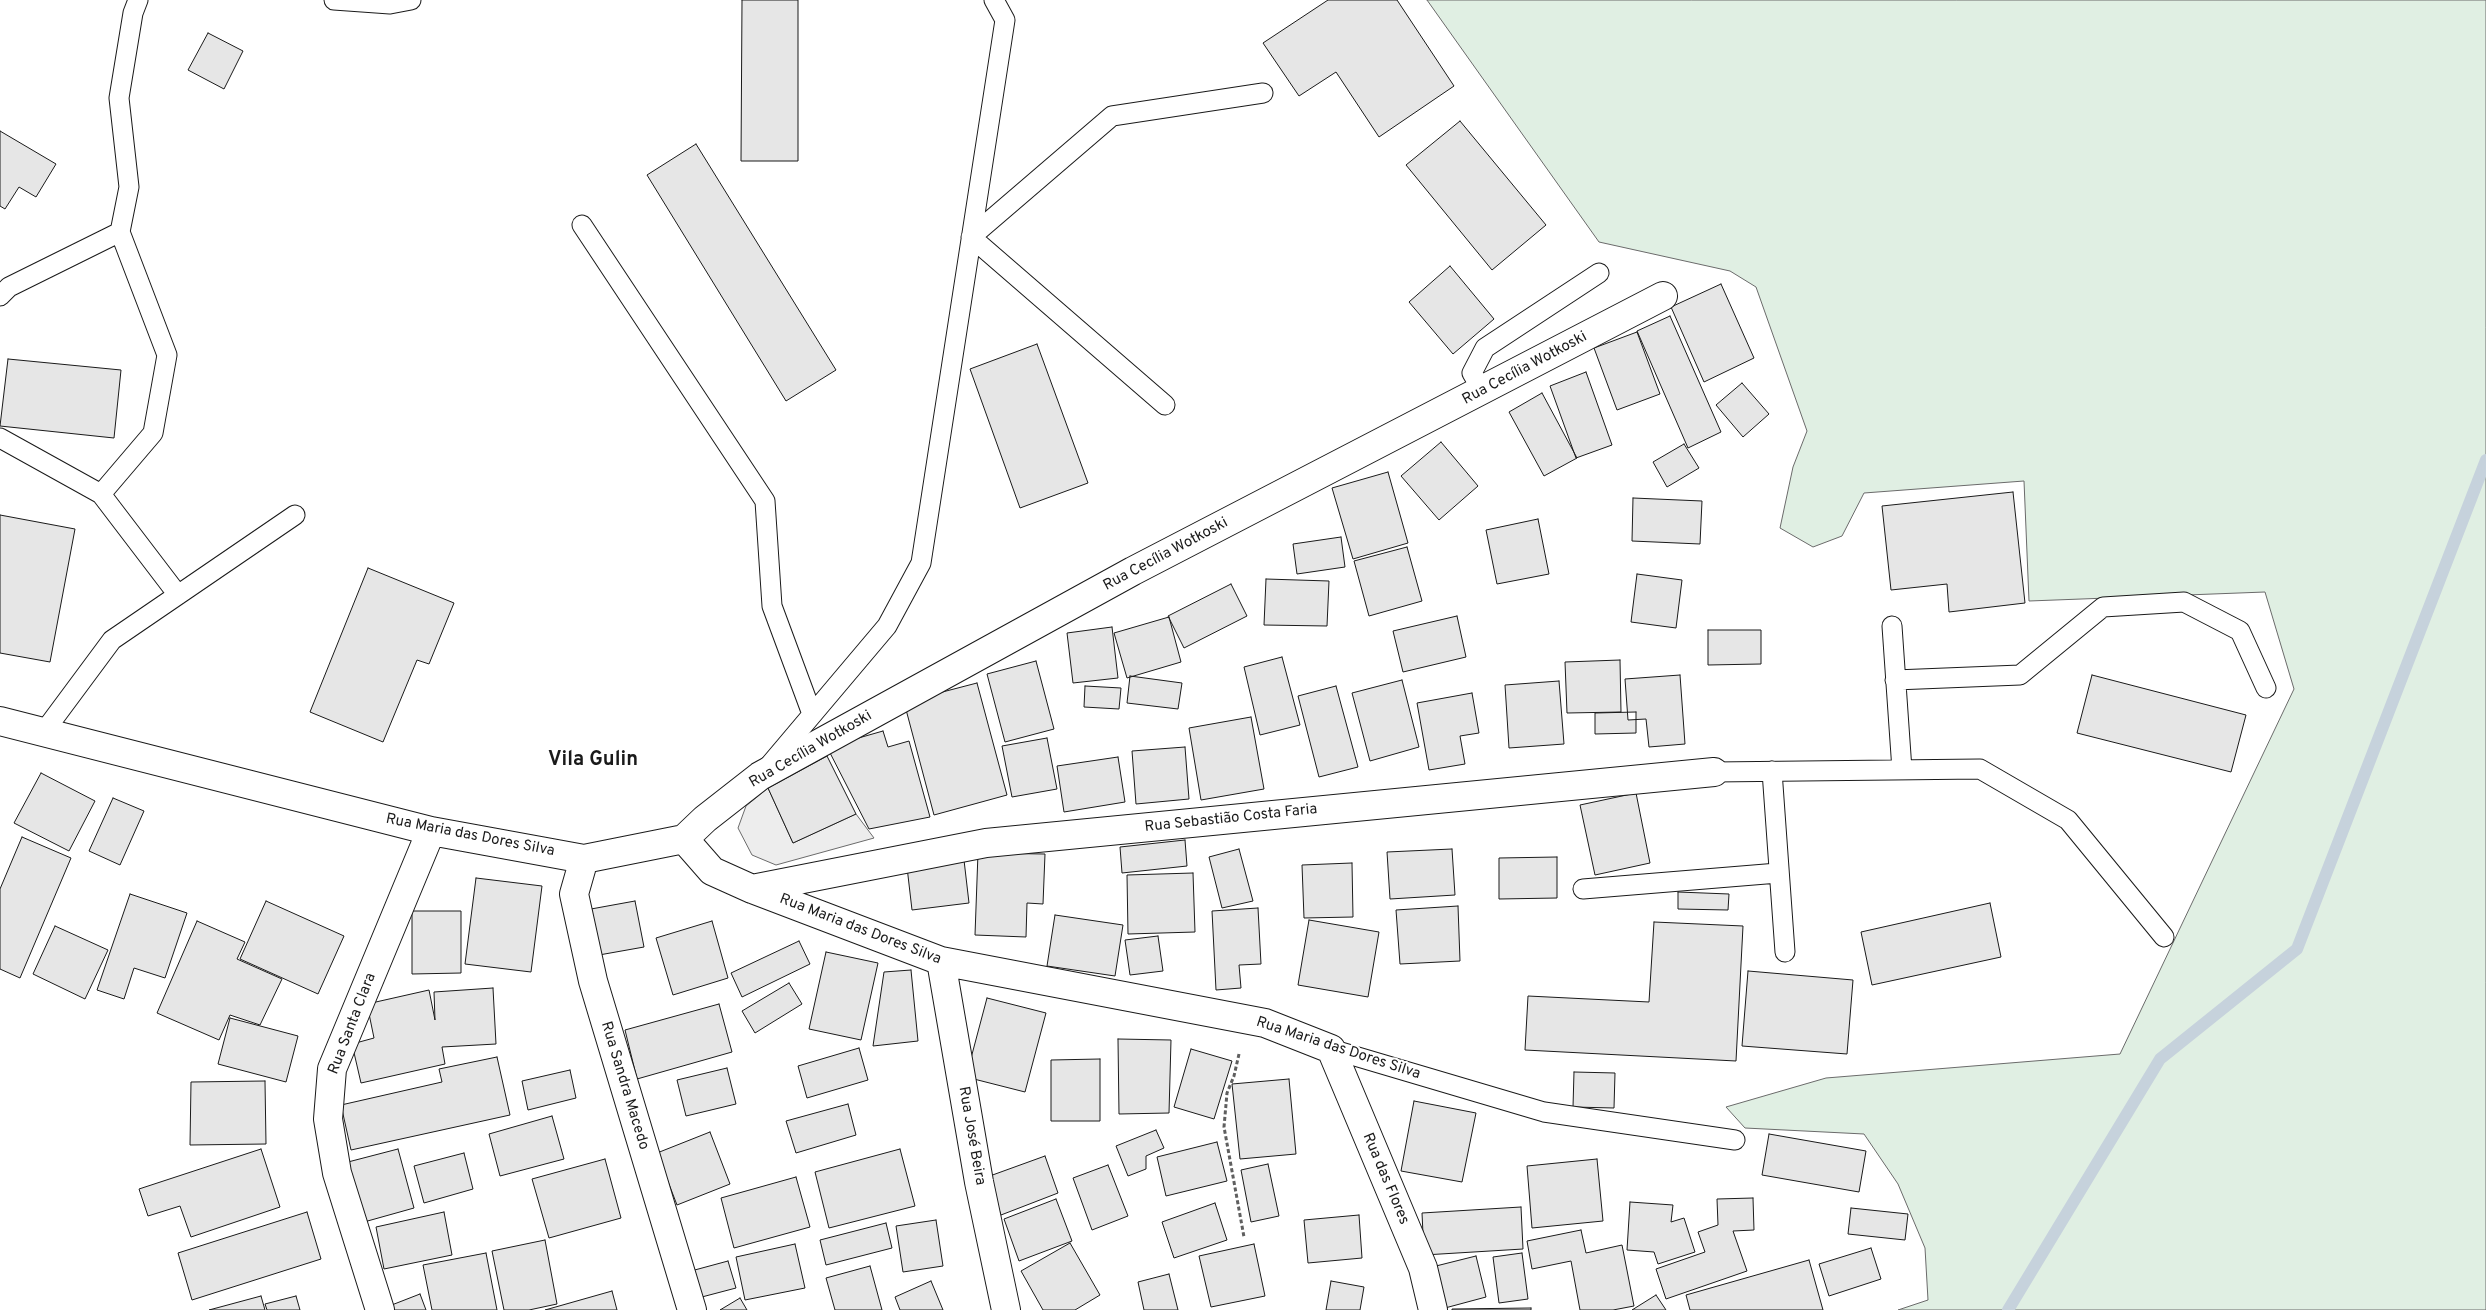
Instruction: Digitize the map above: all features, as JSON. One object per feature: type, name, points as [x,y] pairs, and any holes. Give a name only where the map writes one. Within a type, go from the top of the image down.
[{"type":"street","name":"Rua Cecília Wotkoski","points":[[684,839],[705,819],[760,776],[1133,571],[1483,392],[1663,296]]},
{"type":"street","name":"Rua Maria das Dores Silva","points":[[0,721],[431,831],[584,859],[684,839],[712,871],[752,889],[940,961],[1265,1023],[1331,1049]]},
{"type":"street","name":"Rua Sebastião Costa Faria","points":[[752,889],[986,843],[1714,772]]},
{"type":"street","name":"Rua Santa Clara","points":[[380,1310],[337,1173],[328,1119],[332,1069],[431,831]]},
{"type":"street","name":"Rua Sandra Macedo","points":[[584,859],[574,894],[593,981],[692,1310]]},
{"type":"street","name":"Rua José Beira","points":[[940,961],[979,1182],[1006,1310]]},
{"type":"street","name":"Rua das Flores","points":[[1331,1049],[1423,1268],[1433,1310]]},
{"type":"lane","points":[[101,494],[153,433],[167,355],[120,232],[129,187],[118,98],[132,13],[138,0]]},
{"type":"lane","points":[[334,0],[390,4],[411,0]]},
{"type":"lane","points":[[760,776],[887,626],[921,563],[1005,20],[994,0]]},
{"type":"lane","points":[[971,237],[1112,116],[1263,93]]},
{"type":"lane","points":[[582,225],[765,501],[772,606],[812,714]]},
{"type":"lane","points":[[0,296],[10,287],[120,232]]},
{"type":"lane","points":[[971,237],[1165,404]]},
{"type":"lane","points":[[1483,392],[1472,373],[1485,348],[1599,273]]},
{"type":"lane","points":[[0,438],[101,494],[178,595]]},
{"type":"lane","points":[[43,732],[112,640],[295,516]]},
{"type":"lane","points":[[1895,680],[2020,675],[2103,607],[2184,602],[2240,631],[2266,688]]},
{"type":"lane","points":[[1892,626],[1902,770]]},
{"type":"lane","points":[[1714,772],[1980,769],[2068,820],[2164,937]]},
{"type":"lane","points":[[1772,771],[1785,952]]},
{"type":"lane","points":[[1584,889],[1778,873]]},
{"type":"lane","name":"Rua Maria das Dores Silva","points":[[1331,1049],[1544,1112],[1735,1140]]},
{"type":"path","points":[[1244,1237],[1224,1127],[1227,1093],[1234,1076],[1247,1020]]},
{"type":"green space","points":[[1427,0],[2486,0],[2486,1310],[1898,1310],[1928,1300],[1925,1248],[1898,1184],[1864,1134],[1745,1128],[1726,1107],[1826,1078],[2120,1054],[2294,689],[2265,592],[2029,601],[2024,481],[1864,493],[1842,536],[1813,547],[1780,528],[1793,467],[1807,431],[1756,287],[1730,271],[1599,242]]},
{"type":"shaded area","points":[[768,788],[793,843],[856,814],[874,838],[776,865],[752,855],[738,828],[746,806]]},
{"type":"building","points":[[742,0],[798,0],[798,161],[741,161]]},
{"type":"building","points":[[1328,0],[1397,0],[1454,86],[1379,137],[1336,72],[1299,96],[1263,43]]},
{"type":"building","points":[[208,33],[243,51],[224,89],[188,70]]},
{"type":"building","points":[[1460,121],[1546,225],[1492,270],[1406,165]]},
{"type":"building","points":[[0,131],[56,164],[36,197],[19,187],[5,209],[0,206]]},
{"type":"building","points":[[696,144],[836,370],[786,401],[647,175]]},
{"type":"building","points":[[1450,266],[1494,319],[1453,354],[1409,302]]},
{"type":"building","points":[[1721,284],[1754,358],[1704,382],[1671,307]]},
{"type":"building","points":[[1670,316],[1721,432],[1688,448],[1637,331]]},
{"type":"building","points":[[1637,332],[1660,394],[1617,410],[1594,348]]},
{"type":"building","points":[[1037,344],[1088,483],[1020,508],[970,369]]},
{"type":"building","points":[[8,359],[121,370],[114,438],[0,426]]},
{"type":"building","points":[[1586,372],[1612,445],[1576,458],[1550,386]]},
{"type":"building","points":[[1742,383],[1769,414],[1743,437],[1716,405]]},
{"type":"building","points":[[1542,393],[1577,458],[1544,476],[1509,412]]},
{"type":"building","points":[[1441,442],[1478,486],[1439,520],[1401,476]]},
{"type":"building","points":[[1684,444],[1699,468],[1667,487],[1653,462]]},
{"type":"building","points":[[1388,472],[1408,543],[1353,559],[1332,488]]},
{"type":"building","points":[[2013,492],[2025,603],[1949,612],[1947,584],[1891,590],[1882,506]]},
{"type":"building","points":[[1633,498],[1702,501],[1700,544],[1632,541]]},
{"type":"building","points":[[0,515],[75,529],[50,662],[0,653]]},
{"type":"building","points":[[1538,519],[1549,574],[1497,584],[1486,530]]},
{"type":"building","points":[[1341,537],[1345,567],[1297,574],[1293,544]]},
{"type":"building","points":[[1407,547],[1422,601],[1369,616],[1354,561]]},
{"type":"building","points":[[368,568],[454,603],[429,664],[417,660],[383,742],[310,712]]},
{"type":"building","points":[[1637,574],[1682,580],[1676,628],[1631,622]]},
{"type":"building","points":[[1266,579],[1329,581],[1327,626],[1264,625]]},
{"type":"building","points":[[1231,584],[1247,616],[1184,648],[1168,616]]},
{"type":"building","points":[[1457,616],[1466,657],[1403,672],[1393,631]]},
{"type":"building","points":[[1169,617],[1181,662],[1127,678],[1114,633]]},
{"type":"building","points":[[1112,627],[1118,678],[1073,683],[1067,633]]},
{"type":"building","points":[[1708,630],[1761,630],[1761,664],[1708,665]]},
{"type":"building","points":[[1282,657],[1300,725],[1260,735],[1244,667]]},
{"type":"building","points":[[1620,660],[1621,712],[1567,713],[1565,662]]},
{"type":"building","points":[[1036,661],[1054,729],[1005,742],[987,674]]},
{"type":"building","points":[[1680,675],[1685,744],[1649,747],[1646,719],[1628,720],[1625,679]]},
{"type":"building","points":[[2092,675],[2246,715],[2231,772],[2077,733]]},
{"type":"building","points":[[1130,676],[1182,683],[1178,709],[1127,703]]},
{"type":"building","points":[[1402,680],[1419,747],[1370,761],[1352,693]]},
{"type":"building","points":[[1559,681],[1564,744],[1509,748],[1505,685]]},
{"type":"building","points":[[977,683],[1007,795],[934,815],[904,702]]},
{"type":"building","points":[[1085,686],[1121,688],[1119,709],[1084,707]]},
{"type":"building","points":[[1336,686],[1358,767],[1319,777],[1298,696]]},
{"type":"building","points":[[1472,693],[1479,733],[1460,736],[1465,764],[1429,770],[1417,703]]},
{"type":"building","points":[[1636,712],[1636,733],[1595,734],[1595,713]]},
{"type":"building","points":[[1251,717],[1264,789],[1201,800],[1189,728]]},
{"type":"building","points":[[883,731],[888,747],[909,741],[930,817],[869,829],[827,747]]},
{"type":"building","points":[[1047,738],[1057,789],[1012,797],[1002,746]]},
{"type":"building","points":[[1185,747],[1189,799],[1136,804],[1132,751]]},
{"type":"building","points":[[827,756],[856,814],[793,843],[768,788]]},
{"type":"building","points":[[1118,757],[1125,802],[1064,812],[1057,766]]},
{"type":"building","points":[[41,773],[95,801],[69,851],[14,823]]},
{"type":"building","points":[[1636,793],[1650,863],[1595,875],[1580,805]]},
{"type":"building","points":[[113,798],[144,811],[120,865],[89,851]]},
{"type":"building","points":[[22,837],[71,858],[20,978],[0,969],[0,889]]},
{"type":"building","points":[[1185,840],[1187,866],[1122,873],[1120,847]]},
{"type":"building","points":[[1239,849],[1253,901],[1222,908],[1209,857]]},
{"type":"building","points":[[1452,849],[1455,895],[1390,899],[1387,852]]},
{"type":"building","points":[[978,853],[1045,854],[1043,904],[1027,903],[1026,937],[975,935]]},
{"type":"building","points":[[1557,857],[1557,898],[1499,899],[1499,858]]},
{"type":"building","points":[[964,860],[969,903],[912,910],[907,867]]},
{"type":"building","points":[[1352,863],[1353,917],[1304,918],[1302,865]]},
{"type":"building","points":[[1193,873],[1195,932],[1128,934],[1127,875]]},
{"type":"building","points":[[476,878],[542,886],[531,972],[465,964]]},
{"type":"building","points":[[1678,892],[1729,894],[1728,910],[1678,909]]},
{"type":"building","points":[[130,894],[187,913],[165,978],[134,968],[124,999],[97,990]]},
{"type":"building","points":[[266,901],[344,936],[318,994],[240,959]]},
{"type":"building","points":[[635,901],[644,947],[599,955],[591,909]]},
{"type":"building","points":[[1990,903],[2001,957],[1872,985],[1861,932]]},
{"type":"building","points":[[1458,906],[1460,961],[1400,964],[1396,910]]},
{"type":"building","points":[[1258,908],[1261,964],[1239,965],[1241,988],[1216,990],[1212,911]]},
{"type":"building","points":[[412,911],[461,911],[461,973],[412,974]]},
{"type":"building","points":[[1055,915],[1123,925],[1115,976],[1047,966]]},
{"type":"building","points":[[1309,920],[1379,932],[1368,997],[1298,985]]},
{"type":"building","points":[[197,921],[245,942],[237,959],[282,979],[260,1025],[230,1015],[219,1040],[157,1013]]},
{"type":"building","points":[[712,921],[728,978],[673,995],[656,938]]},
{"type":"building","points":[[1654,922],[1743,926],[1736,1061],[1525,1050],[1528,996],[1649,1002]]},
{"type":"building","points":[[55,926],[108,950],[85,999],[33,974]]},
{"type":"building","points":[[1158,936],[1163,971],[1130,975],[1125,940]]},
{"type":"building","points":[[799,941],[810,964],[742,997],[731,973]]},
{"type":"building","points":[[826,952],[878,963],[861,1040],[809,1029]]},
{"type":"building","points":[[911,970],[918,1041],[873,1046],[884,972]]},
{"type":"building","points":[[1748,971],[1853,980],[1847,1054],[1742,1046]]},
{"type":"building","points":[[789,983],[802,1004],[755,1033],[742,1011]]},
{"type":"building","points":[[493,988],[496,1044],[442,1047],[445,1064],[361,1083],[352,1044],[374,1038],[367,1004],[429,990],[435,1020],[434,992]]},
{"type":"building","points":[[987,998],[1046,1013],[1025,1092],[966,1077]]},
{"type":"building","points":[[719,1004],[732,1052],[637,1079],[625,1030]]},
{"type":"building","points":[[230,1018],[298,1036],[286,1082],[218,1064]]},
{"type":"building","points":[[1118,1039],[1171,1040],[1169,1113],[1119,1114]]},
{"type":"building","points":[[859,1048],[868,1080],[807,1098],[798,1066]]},
{"type":"building","points":[[1191,1049],[1232,1061],[1214,1119],[1174,1107]]},
{"type":"building","points":[[497,1057],[510,1115],[351,1150],[341,1105],[442,1082],[439,1069]]},
{"type":"building","points":[[1100,1059],[1100,1121],[1051,1121],[1051,1060]]},
{"type":"building","points":[[727,1068],[736,1104],[686,1116],[677,1080]]},
{"type":"building","points":[[570,1070],[576,1098],[528,1110],[522,1081]]},
{"type":"building","points":[[1574,1072],[1615,1073],[1614,1108],[1573,1107]]},
{"type":"building","points":[[1289,1079],[1296,1154],[1240,1159],[1232,1084]]},
{"type":"building","points":[[265,1081],[266,1144],[190,1145],[191,1082]]},
{"type":"building","points":[[1414,1101],[1476,1113],[1462,1182],[1401,1171]]},
{"type":"building","points":[[848,1104],[856,1135],[796,1153],[786,1121]]},
{"type":"building","points":[[552,1116],[564,1159],[500,1176],[489,1134]]},
{"type":"building","points":[[1156,1130],[1164,1148],[1146,1156],[1146,1169],[1128,1176],[1116,1146]]},
{"type":"building","points":[[710,1132],[730,1184],[677,1205],[657,1153]]},
{"type":"building","points":[[1769,1134],[1866,1151],[1859,1192],[1762,1175]]},
{"type":"building","points":[[1217,1142],[1227,1181],[1166,1196],[1157,1157]]},
{"type":"building","points":[[261,1149],[280,1207],[191,1237],[180,1206],[148,1216],[139,1189]]},
{"type":"building","points":[[398,1149],[414,1208],[364,1222],[348,1162]]},
{"type":"building","points":[[900,1149],[915,1206],[829,1228],[815,1172]]},
{"type":"building","points":[[464,1153],[473,1189],[424,1203],[414,1166]]},
{"type":"building","points":[[1045,1156],[1058,1193],[1001,1215],[987,1177]]},
{"type":"building","points":[[605,1159],[621,1218],[549,1238],[532,1179]]},
{"type":"building","points":[[1597,1159],[1603,1221],[1532,1228],[1527,1166]]},
{"type":"building","points":[[1268,1164],[1279,1216],[1251,1222],[1241,1170]]},
{"type":"building","points":[[1108,1165],[1128,1216],[1092,1230],[1073,1178]]},
{"type":"building","points":[[796,1177],[810,1227],[734,1248],[721,1198]]},
{"type":"building","points":[[1753,1198],[1754,1230],[1733,1231],[1747,1271],[1666,1299],[1656,1269],[1705,1252],[1698,1232],[1718,1225],[1717,1199]]},
{"type":"building","points":[[1056,1199],[1072,1241],[1019,1261],[1004,1219]]},
{"type":"building","points":[[1630,1202],[1673,1205],[1671,1222],[1684,1218],[1695,1252],[1658,1264],[1654,1252],[1627,1250]]},
{"type":"building","points":[[1215,1203],[1227,1240],[1174,1258],[1162,1222]]},
{"type":"building","points":[[1521,1207],[1523,1249],[1424,1255],[1422,1213]]},
{"type":"building","points":[[1851,1208],[1908,1214],[1905,1240],[1848,1234]]},
{"type":"building","points":[[307,1212],[321,1259],[192,1300],[178,1253]]},
{"type":"building","points":[[444,1212],[452,1255],[384,1269],[376,1227]]},
{"type":"building","points":[[1359,1215],[1362,1258],[1308,1263],[1304,1220]]},
{"type":"building","points":[[936,1220],[943,1266],[903,1272],[896,1226]]},
{"type":"building","points":[[886,1223],[892,1248],[826,1265],[820,1240]]},
{"type":"building","points":[[1581,1230],[1586,1253],[1622,1245],[1634,1306],[1613,1310],[1580,1310],[1571,1261],[1532,1269],[1527,1241]]},
{"type":"building","points":[[545,1240],[557,1304],[529,1310],[504,1310],[492,1251]]},
{"type":"building","points":[[1070,1243],[1100,1295],[1075,1310],[1043,1310],[1021,1271]]},
{"type":"building","points":[[795,1244],[805,1288],[745,1300],[736,1257]]},
{"type":"building","points":[[1254,1244],[1265,1296],[1211,1307],[1199,1256]]},
{"type":"building","points":[[1871,1248],[1881,1279],[1829,1296],[1819,1264]]},
{"type":"building","points":[[486,1253],[497,1310],[432,1310],[423,1265]]},
{"type":"building","points":[[1522,1253],[1528,1299],[1499,1303],[1493,1257]]},
{"type":"building","points":[[1476,1256],[1486,1297],[1445,1308],[1436,1266]]},
{"type":"building","points":[[1809,1260],[1823,1310],[1690,1310],[1686,1295]]},
{"type":"building","points":[[728,1261],[736,1288],[698,1298],[691,1271]]},
{"type":"building","points":[[870,1266],[882,1310],[835,1310],[826,1278]]},
{"type":"building","points":[[1169,1274],[1178,1310],[1144,1310],[1138,1282]]},
{"type":"building","points":[[931,1281],[943,1310],[900,1310],[895,1297]]},
{"type":"building","points":[[1331,1281],[1364,1287],[1360,1310],[1326,1310]]},
{"type":"building","points":[[612,1291],[617,1310],[545,1310]]},
{"type":"building","points":[[420,1294],[426,1310],[385,1310],[384,1308]]},
{"type":"building","points":[[1656,1295],[1666,1310],[1632,1310]]},
{"type":"building","points":[[261,1296],[265,1310],[209,1310]]},
{"type":"building","points":[[296,1296],[300,1310],[267,1310],[265,1304]]},
{"type":"building","points":[[740,1298],[747,1310],[720,1310]]},
{"type":"building","points":[[1531,1308],[1531,1310],[1452,1310],[1452,1309]]},
{"type":"waterway","points":[[2008,1310],[2160,1059],[2297,949],[2486,460]]},
{"type":"district","name":"Vila Gulin","points":[[593,761]]}]
